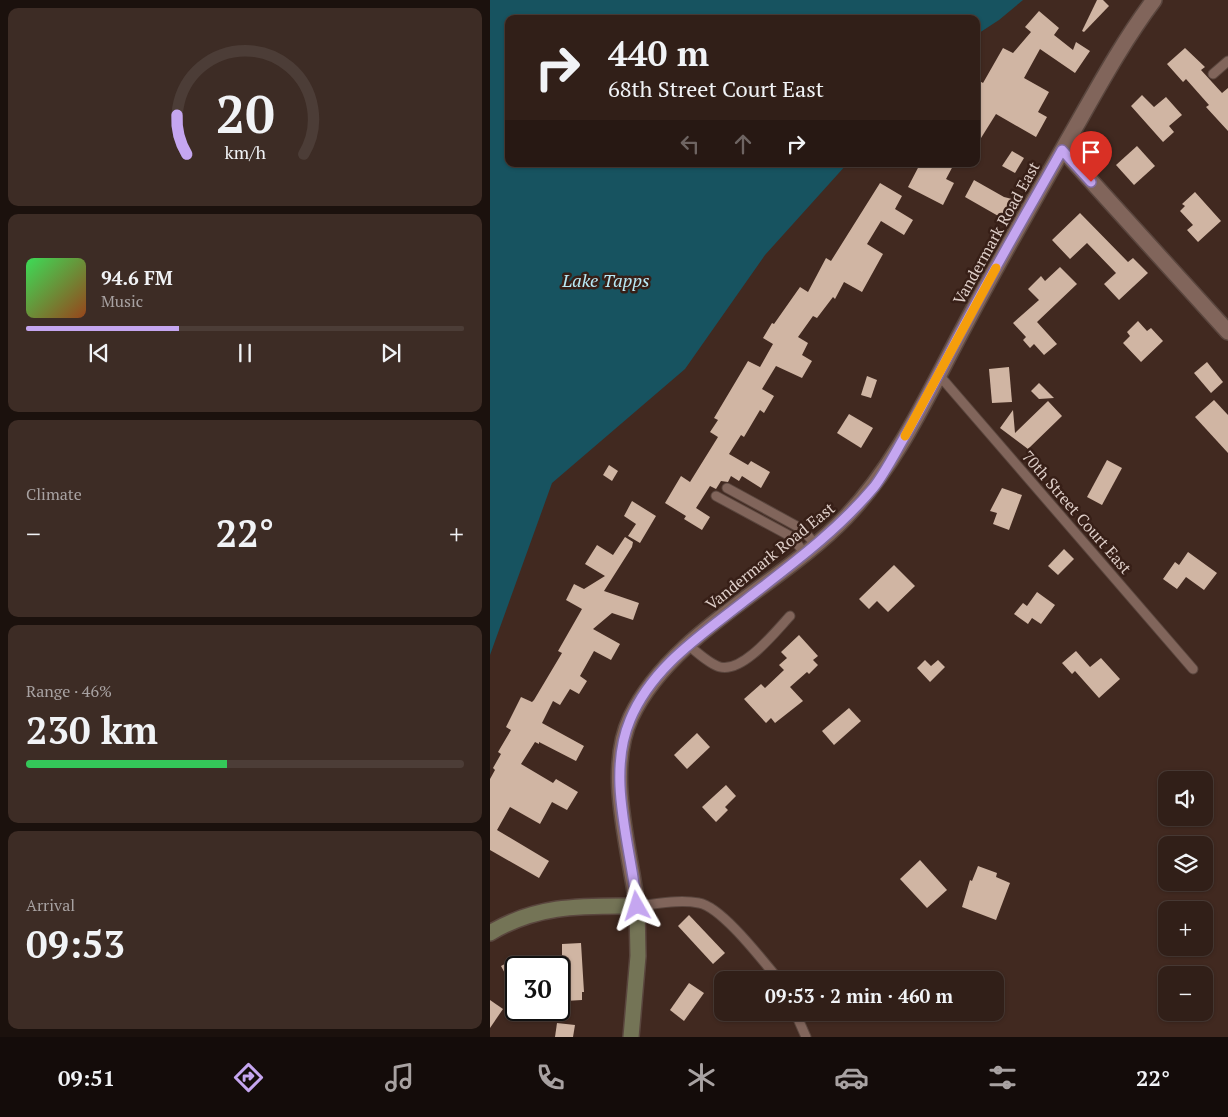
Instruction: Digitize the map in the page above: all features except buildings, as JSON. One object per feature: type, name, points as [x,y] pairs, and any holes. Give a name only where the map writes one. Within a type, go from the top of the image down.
[{"type":"street","name":"Vandermark Road East","points":[[631,1037],[638,956],[637,906],[621,793],[621,748],[630,718],[654,679],[688,645],[811,550],[846,518],[875,485],[939,375],[965,324],[1117,54],[1154,0]]},
{"type":"street","points":[[1062,150],[1228,332]]},
{"type":"street","points":[[490,933],[516,919],[535,912],[601,906],[637,906]]},
{"type":"lane","points":[[1213,74],[1228,61]]},
{"type":"lane","name":"70th Street Court East","points":[[939,375],[1193,669]]},
{"type":"lane","points":[[727,488],[802,529],[811,550]]},
{"type":"lane","points":[[716,496],[792,537],[811,550]]},
{"type":"lane","points":[[688,645],[718,666],[728,668],[748,659],[790,616]]},
{"type":"lane","points":[[637,906],[678,902],[701,903],[724,917],[771,971]]},
{"type":"lane","points":[[799,1021],[806,1037]]},
{"type":"water","name":"Lake Tapps","points":[[490,0],[1023,0],[999,20],[980,32],[980,15],[505,15],[505,167],[844,167],[765,255],[685,369],[552,483],[490,655]]},
{"type":"slow traffic","points":[[905,436],[996,268]]},
{"type":"route","points":[[637,906],[621,793],[620,767],[621,748],[625,732],[630,718],[642,698],[654,679],[684,648],[819,543],[846,518],[875,485],[933,387],[965,324],[1062,150],[1091,182]]}]
